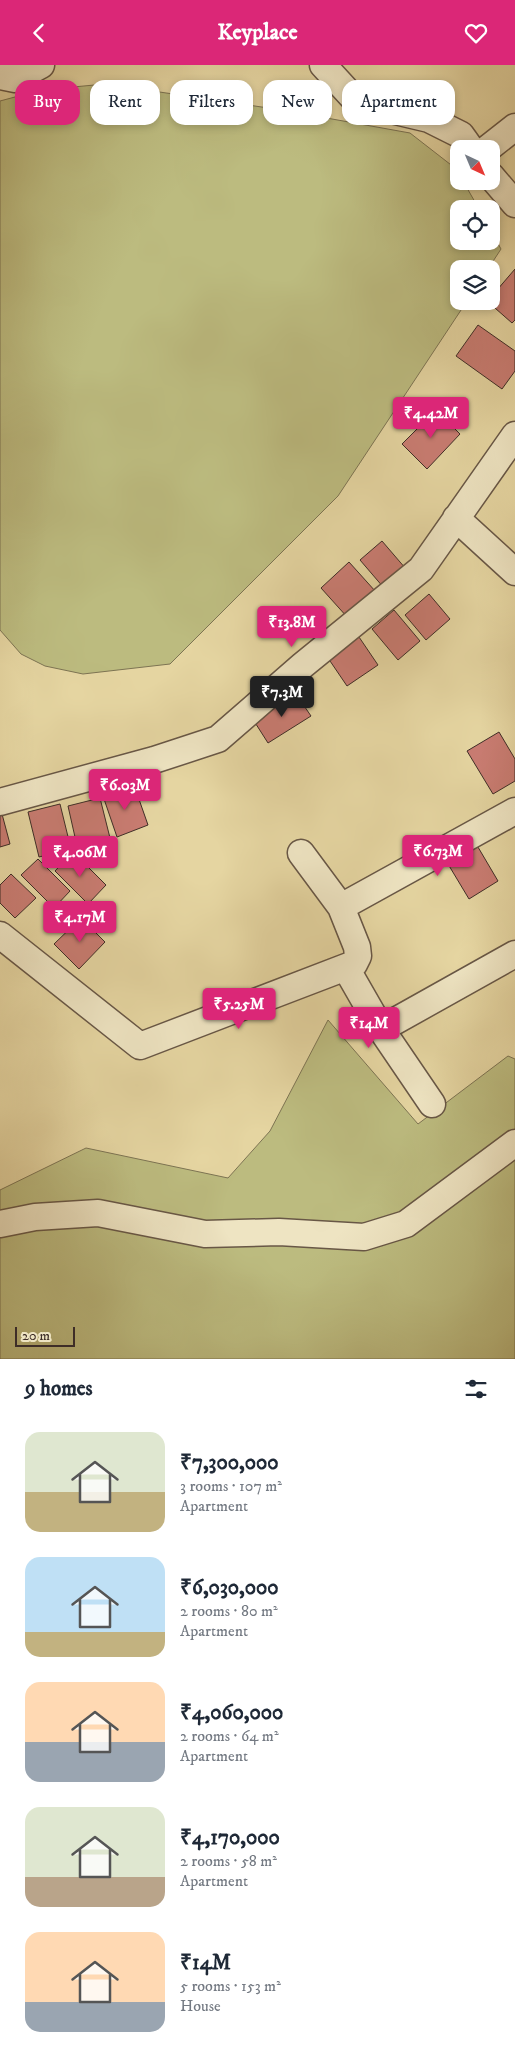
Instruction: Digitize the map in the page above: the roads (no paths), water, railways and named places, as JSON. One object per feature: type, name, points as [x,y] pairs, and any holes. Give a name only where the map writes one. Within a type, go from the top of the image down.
[{"type":"street","points":[[0,77],[15,79],[41,65]]},
{"type":"street","points":[[323,65],[357,102],[429,119],[461,135],[465,140]]},
{"type":"street","points":[[498,140],[515,127]]},
{"type":"street","points":[[500,186],[515,204]]},
{"type":"street","points":[[0,802],[154,760],[218,739],[303,665],[420,569],[515,435]]},
{"type":"street","points":[[456,517],[515,571]]},
{"type":"street","points":[[341,907],[515,811]]},
{"type":"street","points":[[0,935],[140,1046],[354,964],[358,956],[357,947],[341,907],[301,853]]},
{"type":"street","points":[[381,1029],[515,955]]},
{"type":"street","points":[[346,968],[381,1029],[432,1104]]},
{"type":"street","points":[[0,1224],[35,1217],[98,1213],[205,1234],[279,1232],[364,1237],[406,1225],[515,1143]]}]
